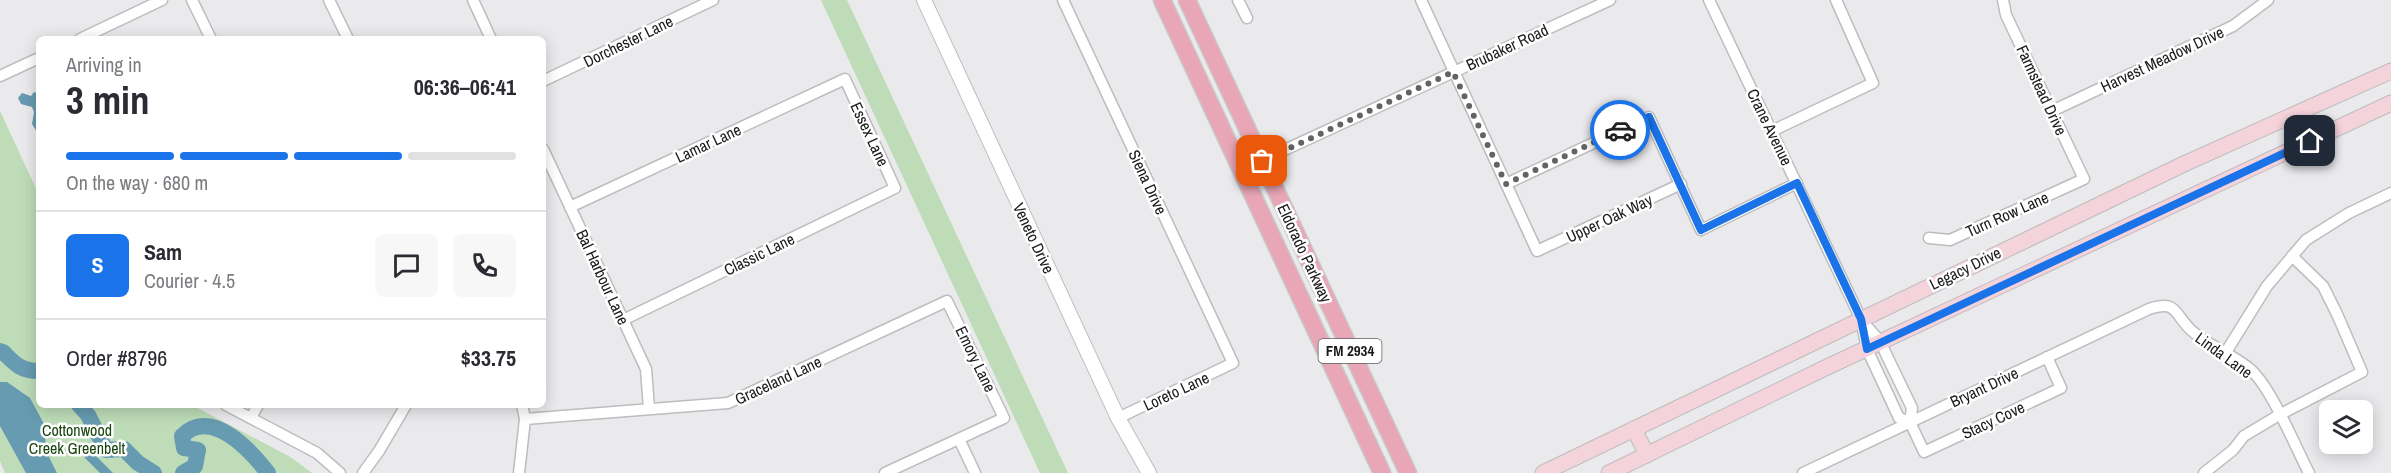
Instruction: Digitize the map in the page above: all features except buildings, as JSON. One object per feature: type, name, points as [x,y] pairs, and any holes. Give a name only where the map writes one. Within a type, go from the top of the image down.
[{"type":"main road","name":"Eldorado Parkway","points":[[1162,0],[1382,473]]},
{"type":"main road","name":"Eldorado Parkway","points":[[1187,0],[1408,473]]},
{"type":"main road","name":"Legacy Drive","points":[[1543,473],[2186,163],[2391,71]]},
{"type":"main road","name":"Legacy Drive","points":[[1609,473],[1874,345],[2391,103]]},
{"type":"main road","points":[[1634,429],[1647,455]]},
{"type":"street","points":[[86,36],[162,0]]},
{"type":"street","points":[[192,0],[210,36]]},
{"type":"street","points":[[329,0],[347,36]]},
{"type":"street","points":[[473,0],[490,36]]},
{"type":"street","name":"Dorchester Lane","points":[[546,80],[713,0]]},
{"type":"street","name":"Veneto Drive","points":[[924,0],[1118,418],[1149,473]]},
{"type":"street","name":"Siena Drive","points":[[1063,0],[1233,363]]},
{"type":"street","points":[[1238,0],[1247,18]]},
{"type":"street","points":[[1421,0],[1506,184],[1649,117],[1701,230],[1797,183]]},
{"type":"street","name":"Brubaker Road","points":[[1241,170],[1610,0]]},
{"type":"street","name":"Crane Avenue","points":[[1709,0],[1861,319],[1912,408],[1910,422],[1899,418],[1874,345]]},
{"type":"street","points":[[1772,131],[1873,83],[1836,0]]},
{"type":"street","name":"Farmstead Drive","points":[[2003,0],[2006,15],[2084,179]]},
{"type":"street","name":"Harvest Meadow Drive","points":[[2052,111],[2233,26],[2268,0]]},
{"type":"street","points":[[0,76],[36,59]]},
{"type":"street","name":"Essex Lane","points":[[845,79],[895,188]]},
{"type":"street","name":"Lamar Lane","points":[[570,207],[845,79]]},
{"type":"street","name":"Bal Harbour Lane","points":[[546,155],[646,369],[649,408]]},
{"type":"street","name":"Turn Row Lane","points":[[1929,238],[1950,240],[2084,179]]},
{"type":"street","name":"Upper Oak Way","points":[[1506,184],[1537,251],[1681,184]]},
{"type":"street","name":"Classic Lane","points":[[623,320],[895,188]]},
{"type":"street","points":[[2226,352],[2266,286],[2306,240],[2349,213],[2391,192]]},
{"type":"street","points":[[2204,473],[2233,450],[2244,436],[2362,372],[2323,286],[2292,256]]},
{"type":"street","name":"Graceland Lane","points":[[525,419],[728,403],[947,301]]},
{"type":"street","name":"Emory Lane","points":[[947,301],[1004,418],[959,439]]},
{"type":"street","name":"Linda Lane","points":[[2167,305],[2174,309],[2191,331],[2251,370],[2279,415],[2309,473]]},
{"type":"street","name":"Bryant Drive","points":[[1803,473],[2149,309],[2167,305]]},
{"type":"street","name":"Stacy Cove","points":[[1910,422],[1924,452],[2061,388],[2047,357]]},
{"type":"street","name":"Loreto Lane","points":[[1118,418],[1233,363]]},
{"type":"street","points":[[232,408],[317,453],[340,473]]},
{"type":"street","points":[[251,418],[256,408]]},
{"type":"street","points":[[363,473],[379,452],[404,408]]},
{"type":"street","points":[[519,473],[525,419],[523,408]]},
{"type":"street","points":[[885,473],[959,439],[975,473]]},
{"type":"green space","points":[[821,0],[847,0],[1068,473],[1040,473]]},
{"type":"green space","name":"Cottonwood Creek Greenbelt","points":[[0,111],[36,189],[36,408],[198,408],[292,458],[312,473],[5,473],[0,461]]},
{"type":"water","points":[[22,93],[31,96],[36,93],[36,130],[32,124],[34,112],[32,107],[21,104],[18,98]]},
{"type":"water","points":[[0,382],[7,382],[30,398],[43,422],[47,453],[57,473],[26,473],[0,426]]},
{"type":"water","points":[[84,444],[113,473],[100,473],[85,458]]},
{"type":"waterway","points":[[0,351],[23,368],[36,371]]},
{"type":"waterway","points":[[82,408],[88,415],[106,450],[124,449],[138,463],[154,473]]},
{"type":"waterway","points":[[183,473],[195,466],[198,450],[184,448],[182,436],[193,428],[205,426],[230,435],[268,473]]},
{"type":"way so far","points":[[1262,161],[1453,72],[1506,184],[1620,130]]},
{"type":"route","points":[[1620,130],[1649,117],[1701,230],[1797,183],[1861,319],[1867,349],[2310,141]]}]
